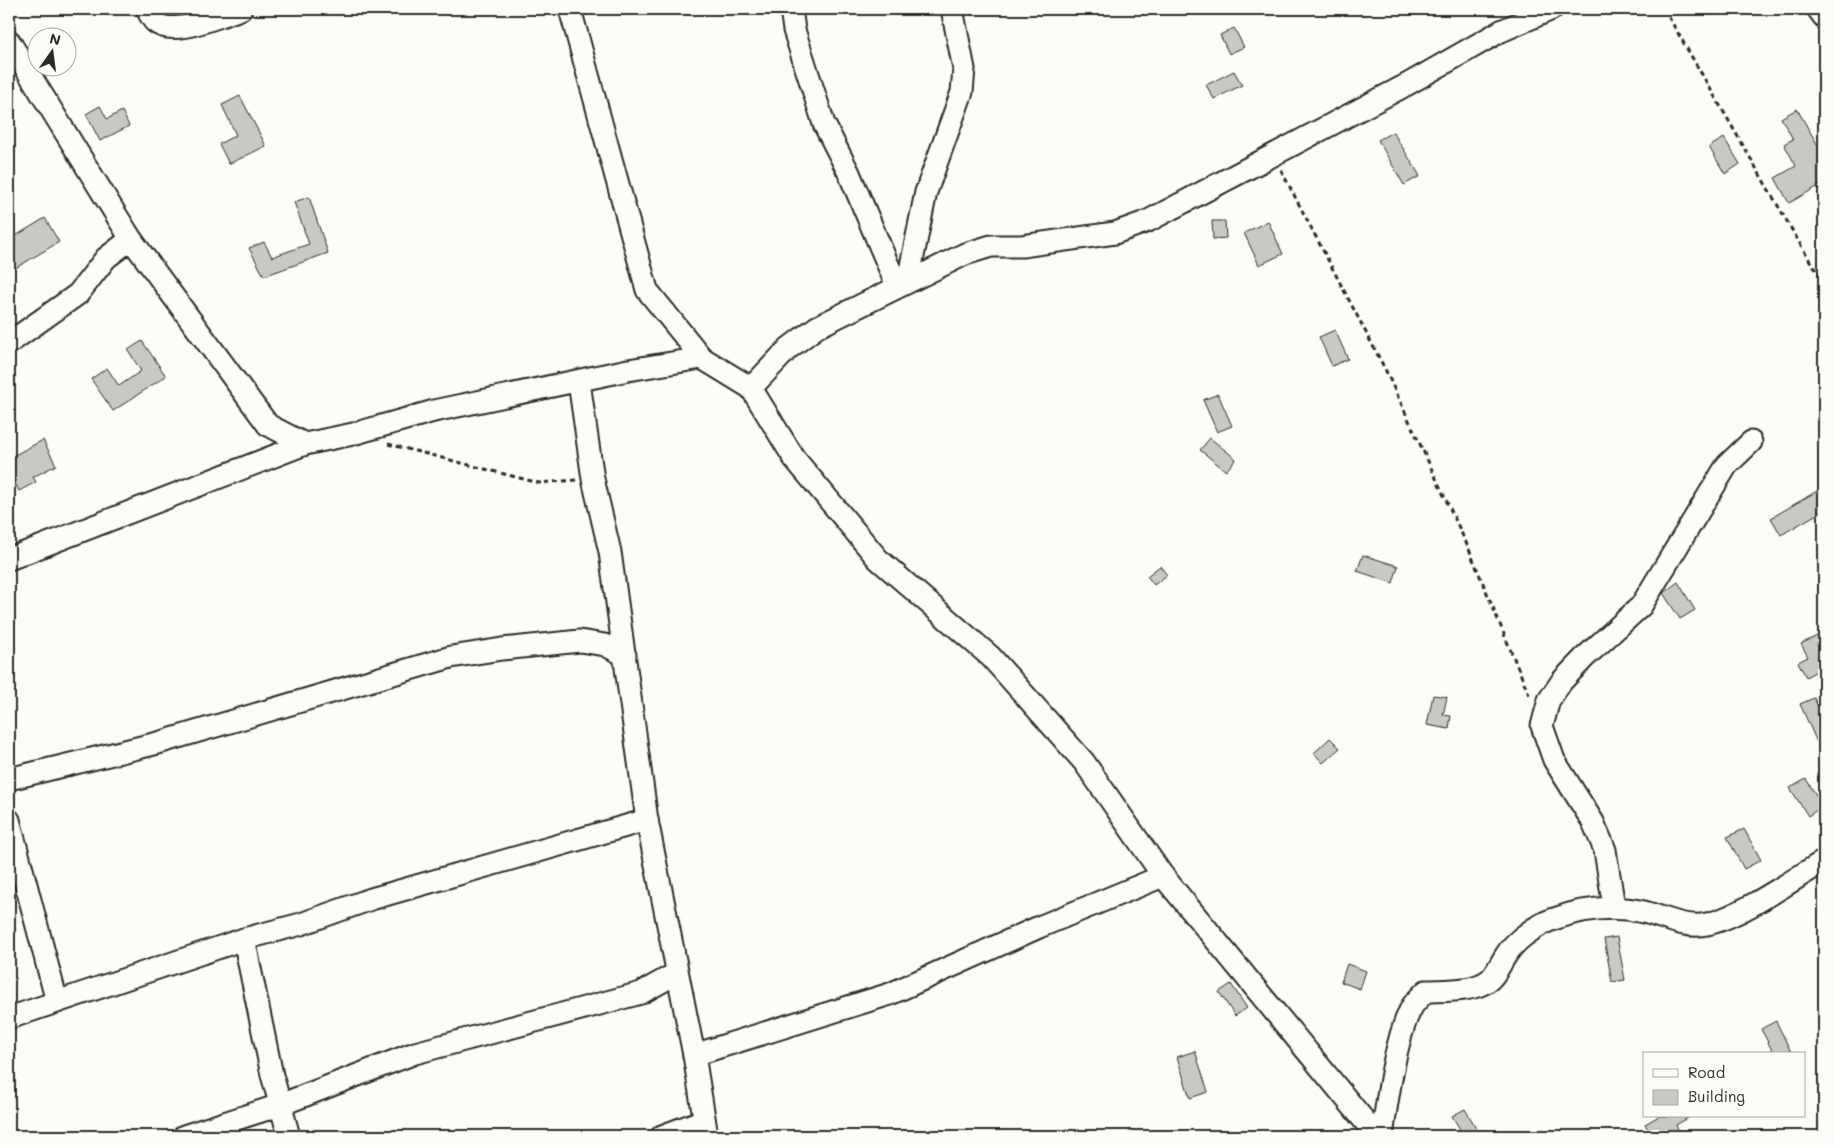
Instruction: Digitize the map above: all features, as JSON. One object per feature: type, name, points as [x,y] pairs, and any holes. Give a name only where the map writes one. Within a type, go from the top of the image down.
[{"type":"street","points":[[147,9],[156,22],[171,29],[191,25],[241,9]]},
{"type":"street","points":[[570,9],[648,290],[702,358],[751,388],[794,458],[878,559],[991,657],[1084,762],[1163,876],[1378,1136]]},
{"type":"street","points":[[791,9],[794,30],[824,124],[902,283]]},
{"type":"street","points":[[902,283],[926,192],[962,92],[964,69],[952,9]]},
{"type":"street","points":[[751,388],[789,348],[817,326],[902,283],[966,254],[991,246],[1022,246],[1123,230],[1156,217],[1272,154],[1408,84],[1501,31],[1552,9]]},
{"type":"street","points":[[1818,9],[1824,17]]},
{"type":"street","points":[[9,41],[131,239],[268,425],[304,444]]},
{"type":"street","points":[[9,344],[78,294],[106,258],[131,239]]},
{"type":"street","points":[[9,559],[304,444],[353,434],[434,411],[579,382],[628,370],[702,358]]},
{"type":"street","points":[[579,382],[593,479],[610,552],[648,820],[694,1055],[706,1128],[662,1136]]},
{"type":"street","points":[[1614,907],[1605,850],[1593,822],[1554,760],[1542,726],[1549,700],[1573,669],[1641,606],[1727,465],[1751,442]]},
{"type":"street","points":[[9,780],[158,743],[451,658],[502,649],[580,641],[605,645],[626,655]]},
{"type":"street","points":[[9,820],[57,1002]]},
{"type":"street","points":[[9,1018],[244,939],[300,924],[371,900],[648,820]]},
{"type":"street","points":[[1382,1136],[1388,1097],[1404,1028],[1413,1005],[1426,990],[1475,986],[1490,980],[1507,952],[1527,935],[1551,920],[1576,911],[1614,907],[1645,912],[1679,923],[1706,924],[1735,913],[1824,861]]},
{"type":"street","points":[[694,1055],[890,994],[1039,927],[1163,876]]},
{"type":"street","points":[[244,939],[272,1075],[290,1136]]},
{"type":"street","points":[[184,1136],[280,1105],[415,1053],[642,993],[677,973]]},
{"type":"path","points":[[1664,9],[1810,261],[1824,281]]},
{"type":"path","points":[[1272,154],[1385,369],[1468,547],[1531,699]]},
{"type":"path","points":[[382,442],[539,482],[593,479]]},
{"type":"building","points":[[1234,28],[1244,47],[1229,54],[1220,35]]},
{"type":"building","points":[[1234,71],[1242,85],[1214,99],[1206,85]]},
{"type":"building","points":[[240,96],[266,146],[229,164],[219,144],[236,135],[222,105]]},
{"type":"building","points":[[100,106],[107,119],[122,111],[129,126],[100,141],[86,114]]},
{"type":"building","points":[[1797,109],[1824,156],[1824,183],[1789,203],[1775,178],[1796,166],[1784,144],[1793,139],[1781,118]]},
{"type":"building","points":[[1393,132],[1420,176],[1404,185],[1378,140]]},
{"type":"building","points":[[1724,138],[1740,164],[1725,174],[1709,147]]},
{"type":"building","points":[[309,197],[328,253],[264,276],[249,248],[264,242],[272,257],[309,244],[294,202]]},
{"type":"building","points":[[45,218],[59,242],[9,272],[9,240]]},
{"type":"building","points":[[1212,221],[1225,221],[1226,238],[1213,239]]},
{"type":"building","points":[[1268,221],[1283,254],[1259,265],[1244,233]]},
{"type":"building","points":[[1335,330],[1348,359],[1332,366],[1319,337]]},
{"type":"building","points":[[142,341],[166,376],[113,411],[91,379],[107,368],[119,386],[141,371],[128,350]]},
{"type":"building","points":[[1218,394],[1232,426],[1217,432],[1203,400]]},
{"type":"building","points":[[1210,438],[1236,459],[1226,471],[1200,450]]},
{"type":"building","points":[[43,440],[56,465],[33,477],[36,482],[19,491],[9,471],[9,458]]},
{"type":"building","points":[[1824,487],[1824,510],[1781,535],[1771,518]]},
{"type":"building","points":[[1363,555],[1398,566],[1393,583],[1357,571]]},
{"type":"building","points":[[1160,566],[1167,575],[1154,585],[1147,576]]},
{"type":"building","points":[[1678,582],[1695,610],[1680,619],[1663,593]]},
{"type":"building","points":[[1819,635],[1824,645],[1824,667],[1806,677],[1798,662],[1808,657],[1801,644]]},
{"type":"building","points":[[1433,695],[1447,697],[1443,715],[1451,716],[1449,729],[1427,725]]},
{"type":"building","points":[[1814,698],[1824,720],[1824,758],[1800,704]]},
{"type":"building","points":[[1330,738],[1340,748],[1323,763],[1314,753]]},
{"type":"building","points":[[1806,779],[1823,806],[1808,816],[1790,788]]},
{"type":"building","points":[[1744,829],[1761,860],[1744,869],[1727,837]]},
{"type":"building","points":[[1617,937],[1625,980],[1612,982],[1604,939]]},
{"type":"building","points":[[1347,964],[1366,971],[1360,989],[1341,982]]},
{"type":"building","points":[[1231,984],[1247,1008],[1235,1016],[1219,992]]},
{"type":"building","points":[[1776,1021],[1791,1052],[1773,1052],[1761,1029]]},
{"type":"building","points":[[1195,1051],[1208,1092],[1190,1098],[1177,1057]]},
{"type":"building","points":[[1465,1109],[1481,1136],[1464,1136],[1452,1116]]},
{"type":"building","points":[[1656,1118],[1688,1118],[1676,1125],[1681,1136],[1652,1136],[1645,1124]]}]
